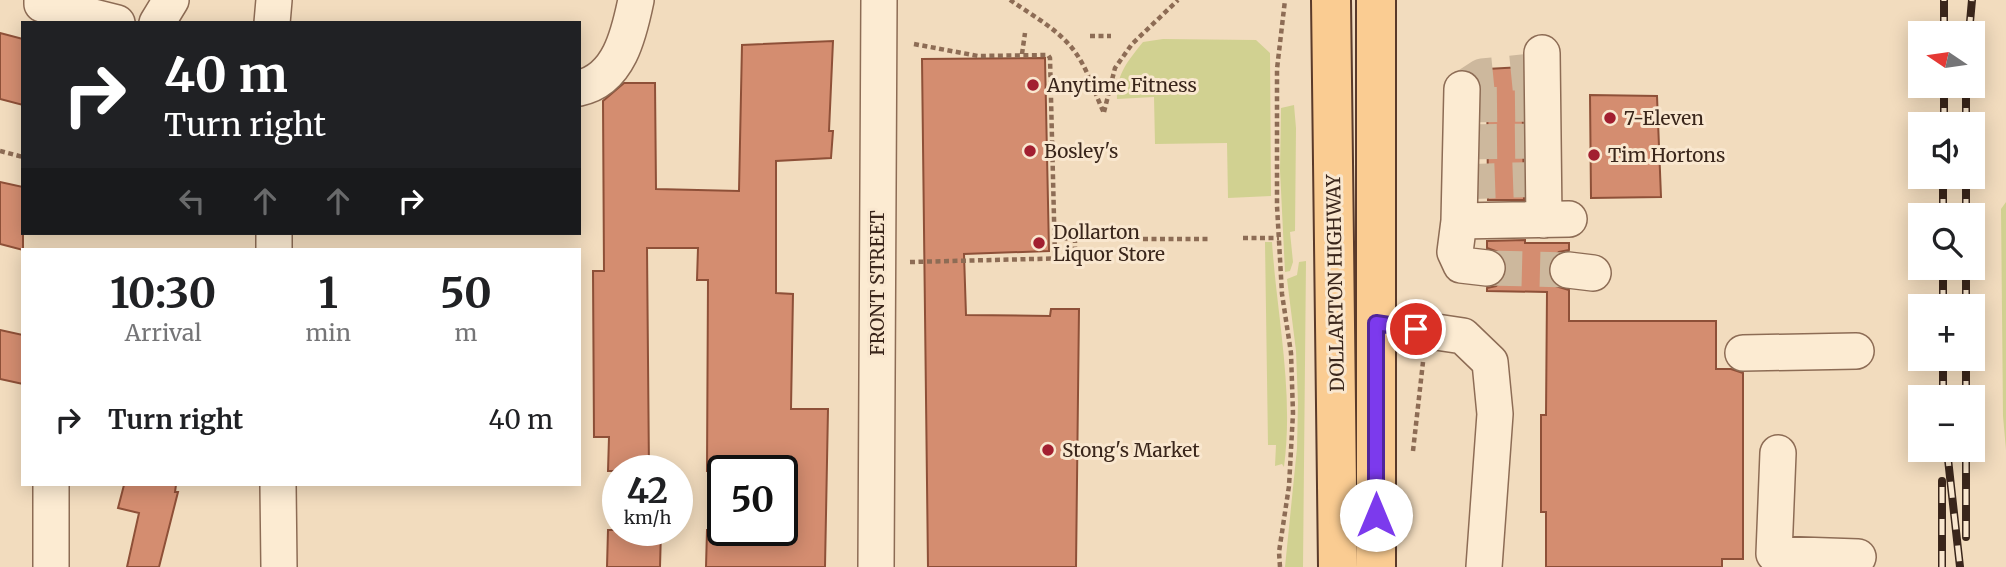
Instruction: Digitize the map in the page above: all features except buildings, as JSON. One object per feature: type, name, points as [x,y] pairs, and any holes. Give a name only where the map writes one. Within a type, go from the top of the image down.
[{"type":"main road","name":"DOLLARTON HIGHWAY","points":[[1331,0],[1338,567]]},
{"type":"main road","name":"DOLLARTON HIGHWAY","points":[[1376,0],[1376,567]]},
{"type":"street","points":[[42,0],[42,4],[109,21]]},
{"type":"street","points":[[158,21],[171,0]]},
{"type":"street","points":[[272,21],[274,0]]},
{"type":"street","points":[[581,87],[600,80],[616,62],[629,33],[636,0]]},
{"type":"street","name":"FRONT STREET","points":[[876,567],[879,0]]},
{"type":"street","points":[[1459,220],[1557,220],[1542,53]]},
{"type":"street","points":[[1462,89],[1459,220],[1455,252],[1461,265],[1487,268]]},
{"type":"street","points":[[1376,323],[1463,337],[1490,362],[1495,414],[1484,567]]},
{"type":"street","points":[[1743,353],[1856,351]]},
{"type":"street","points":[[1778,453],[1774,554],[1858,556]]},
{"type":"street","points":[[51,486],[51,567]]},
{"type":"street","points":[[278,486],[279,567]]},
{"type":"path","points":[[1010,0],[1071,46],[1082,63],[1104,113],[1115,68],[1132,44],[1178,0]]},
{"type":"path","points":[[1280,567],[1279,552],[1289,486],[1293,413],[1291,353],[1282,295],[1279,238],[1277,69],[1285,0]]},
{"type":"path","points":[[1022,54],[1025,33]]},
{"type":"path","points":[[1090,36],[1111,36]]},
{"type":"path","points":[[914,44],[969,55],[1042,53],[1050,58],[1055,258]]},
{"type":"path","points":[[0,151],[21,157]]},
{"type":"path","points":[[1054,238],[1085,239]]},
{"type":"path","points":[[910,262],[1055,258],[1075,260],[1075,238]]},
{"type":"path","points":[[1243,238],[1279,238]]},
{"type":"path","points":[[1126,239],[1210,239]]},
{"type":"green space","points":[[1163,39],[1256,40],[1270,53],[1271,196],[1228,198],[1227,143],[1155,144],[1154,97],[1117,99],[1121,75],[1132,55],[1143,42]]},
{"type":"green space","points":[[1294,105],[1295,231],[1290,232],[1293,262],[1290,271],[1285,272],[1280,170],[1281,108]]},
{"type":"green space","points":[[2006,202],[2006,450],[2003,416],[2001,209]]},
{"type":"green space","points":[[1265,242],[1272,242],[1284,354],[1287,439],[1284,467],[1282,464],[1275,466],[1276,445],[1268,445]]},
{"type":"green space","points":[[1306,261],[1303,567],[1285,567],[1297,448],[1298,403],[1296,351],[1287,279],[1297,275],[1299,262]]},
{"type":"tunnel","points":[[1462,89],[1482,76],[1543,70]]},
{"type":"tunnel","points":[[1462,105],[1542,104]]},
{"type":"tunnel","points":[[1462,142],[1543,141]]},
{"type":"tunnel","points":[[1460,182],[1544,179]]},
{"type":"tunnel","points":[[1487,268],[1568,270]]},
{"type":"railway","points":[[1944,0],[1944,21]]},
{"type":"railway","points":[[1970,21],[1972,0]]},
{"type":"railway","points":[[1944,98],[1944,112]]},
{"type":"railway","points":[[1966,98],[1966,112]]},
{"type":"railway","points":[[1943,189],[1943,203]]},
{"type":"railway","points":[[1966,189],[1966,203]]},
{"type":"railway","points":[[1943,280],[1943,294]]},
{"type":"railway","points":[[1966,280],[1966,294]]},
{"type":"railway","points":[[1943,371],[1943,385]]},
{"type":"railway","points":[[1966,371],[1966,385]]},
{"type":"railway","points":[[1948,462],[1960,567]]},
{"type":"railway","points":[[1966,462],[1966,537]]},
{"type":"railway","points":[[1942,481],[1942,567]]},
{"type":"place","name":"Anytime Fitness","points":[[1033,85]]},
{"type":"place","name":"7-Eleven","points":[[1610,118]]},
{"type":"place","name":"Bosley's","points":[[1030,151]]},
{"type":"place","name":"Tim Hortons","points":[[1594,155]]},
{"type":"place","name":"Dollarton Liquor Store","points":[[1039,243]]},
{"type":"place","name":"Stong's Market","points":[[1048,450]]},
{"type":"route","points":[[1376,515],[1376,323],[1416,329]]}]
